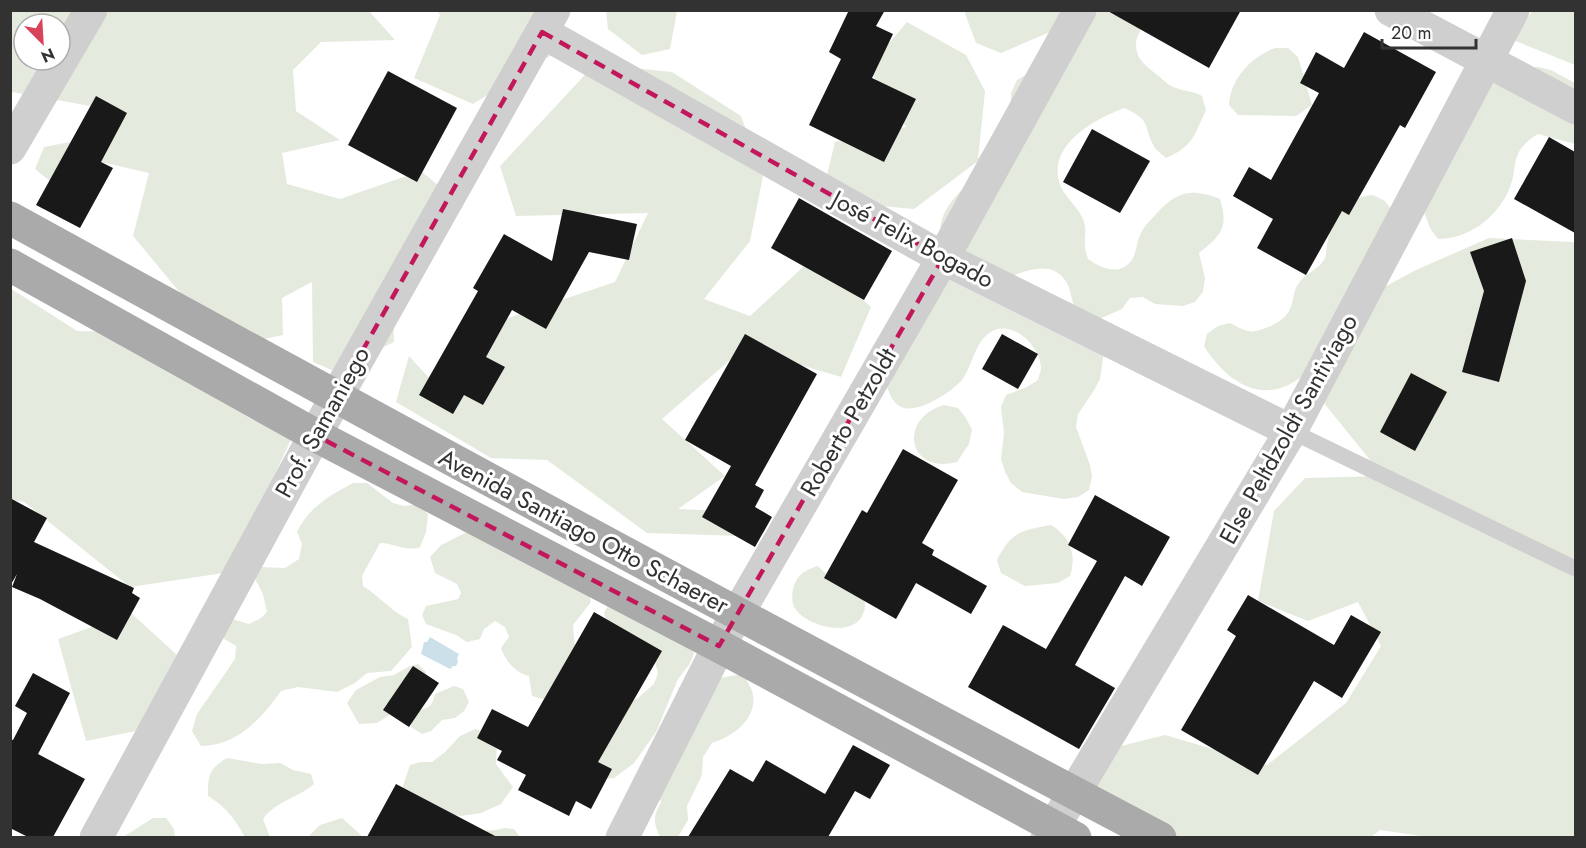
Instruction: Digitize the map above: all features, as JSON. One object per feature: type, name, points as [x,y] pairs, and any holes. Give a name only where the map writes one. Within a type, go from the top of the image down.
[{"type":"main road","name":"Avenida Santiago Otto Schaerer","points":[[10,219],[738,614],[1160,837]]},
{"type":"main road","name":"Avenida Santiago Otto Schaerer","points":[[10,265],[315,435],[719,646],[1058,833]]},
{"type":"street","points":[[10,148],[91,10]]},
{"type":"street","name":"Roberto Petzoldt","points":[[622,837],[719,646],[943,258],[1080,10]]},
{"type":"street","points":[[1391,10],[1575,108]]},
{"type":"street","name":"Else Peltdzoldt Santiviago","points":[[1058,833],[1073,792],[1291,432],[1513,10]]},
{"type":"street","name":"José Felix Bogado","points":[[548,21],[943,258],[1291,432]]},
{"type":"street","name":"Prof. Samaniego","points":[[96,837],[336,397],[548,21]]},
{"type":"lane","points":[[1291,432],[1574,568]]},
{"type":"highlighted area","points":[[542,32],[943,258],[719,646],[315,435]]},
{"type":"shaded area","points":[[10,11],[369,11],[395,40],[321,42],[293,70],[296,111],[340,140],[282,153],[287,184],[340,199],[421,171],[463,206],[393,303],[394,342],[334,371],[313,362],[312,282],[282,298],[283,335],[225,347],[133,236],[149,173],[101,162],[55,185],[35,169],[44,147],[111,134],[118,111],[12,92],[10,88]]},
{"type":"shaded area","points":[[438,11],[562,11],[558,51],[473,104],[414,78],[440,15]]},
{"type":"shaded area","points":[[606,11],[677,11],[670,49],[642,55],[608,29]]},
{"type":"shaded area","points":[[964,11],[1066,11],[1057,29],[1001,53],[976,43]]},
{"type":"shaded area","points":[[1094,11],[1145,11],[1145,20],[1136,41],[1140,59],[1170,85],[1202,96],[1206,110],[1188,144],[1166,158],[1155,148],[1146,125],[1140,117],[1124,108],[1099,119],[1075,137],[1059,159],[1058,173],[1061,187],[1084,222],[1088,259],[1099,266],[1112,269],[1123,268],[1128,264],[1133,258],[1144,228],[1171,200],[1193,193],[1220,199],[1224,217],[1223,224],[1218,236],[1199,253],[1205,278],[1203,292],[1195,302],[1183,306],[1155,304],[1143,297],[1130,298],[1122,309],[1097,320],[1074,306],[1067,283],[1052,270],[1036,269],[1004,279],[940,237],[943,217],[947,209],[977,174],[978,161],[914,209],[858,204],[827,175],[835,142],[906,127],[868,68],[907,22],[966,55],[985,91],[978,159],[1011,106],[1011,93],[1017,80],[1040,66]]},
{"type":"shaded area","points":[[1532,11],[1575,11],[1575,65],[1513,40]]},
{"type":"shaded area","points":[[1275,48],[1288,48],[1298,57],[1312,105],[1296,116],[1238,115],[1229,105],[1233,86],[1250,63]]},
{"type":"shaded area","points":[[595,64],[672,72],[741,116],[763,176],[750,241],[704,299],[750,316],[814,257],[871,307],[841,377],[744,348],[662,419],[725,476],[678,509],[730,511],[741,536],[647,533],[547,460],[491,458],[396,402],[409,356],[441,391],[502,320],[615,282],[648,213],[516,216],[500,166]]},
{"type":"shaded area","points":[[1539,67],[1551,70],[1575,83],[1575,144],[1538,134],[1522,147],[1518,154],[1508,192],[1496,211],[1470,231],[1438,239],[1430,228],[1421,204],[1450,98],[1523,68]]},
{"type":"shaded area","points":[[1373,195],[1385,201],[1394,213],[1318,360],[1303,375],[1288,385],[1273,390],[1258,389],[1243,384],[1229,375],[1204,346],[1207,334],[1218,326],[1230,323],[1246,330],[1256,331],[1271,326],[1285,317],[1297,286],[1325,258],[1330,231],[1338,215],[1356,199]]},
{"type":"shaded area","points":[[1489,238],[1575,242],[1575,837],[1435,838],[1380,830],[1370,838],[1141,837],[1113,817],[1095,782],[1113,748],[1165,735],[1267,765],[1346,703],[1381,646],[1358,602],[1308,621],[1258,601],[1274,511],[1305,478],[1383,476],[1315,392],[1364,298],[1416,270]]},
{"type":"shaded area","points":[[918,271],[974,286],[1104,352],[1100,379],[1078,414],[1076,427],[1090,465],[1092,477],[1089,490],[1078,497],[1064,499],[1022,492],[1011,483],[1005,472],[1001,459],[1004,433],[1001,407],[1006,395],[1038,380],[1041,369],[1035,349],[1022,335],[1014,331],[997,329],[989,333],[980,343],[961,381],[950,391],[918,407],[904,408],[893,400],[887,387]]},
{"type":"shaded area","points":[[10,288],[77,331],[167,333],[210,380],[273,392],[299,422],[230,572],[130,587],[24,502],[11,500]]},
{"type":"shaded area","points":[[944,405],[958,408],[972,430],[969,444],[957,462],[940,464],[927,460],[919,453],[914,443],[915,432],[920,421],[929,412]]},
{"type":"shaded area","points":[[353,483],[367,483],[393,503],[404,506],[420,504],[428,515],[426,532],[420,547],[405,548],[380,543],[362,576],[363,586],[408,619],[412,647],[391,671],[367,673],[355,683],[337,692],[298,687],[281,691],[256,721],[237,736],[214,745],[201,746],[192,731],[197,714],[235,659],[236,646],[221,637],[232,619],[249,624],[267,612],[263,594],[254,577],[259,567],[285,568],[299,559],[302,544],[297,532],[302,523],[320,503]]},
{"type":"shaded area","points":[[1051,525],[1058,529],[1070,547],[1073,561],[1070,576],[1058,583],[1025,586],[1001,573],[997,560],[1007,543],[1025,531]]},
{"type":"shaded area","points":[[473,529],[588,590],[591,602],[573,625],[575,650],[547,700],[532,696],[529,676],[515,669],[506,658],[501,648],[509,637],[505,627],[495,621],[484,629],[480,639],[467,642],[456,635],[426,624],[422,615],[426,606],[458,599],[461,593],[457,584],[435,573],[430,557],[441,545]]},
{"type":"shaded area","points":[[818,566],[832,578],[860,593],[863,598],[864,611],[859,620],[850,626],[840,628],[816,624],[797,612],[793,604],[792,593],[796,580],[805,571]]},
{"type":"shaded area","points":[[609,604],[690,642],[694,654],[678,679],[656,732],[634,763],[614,778],[600,779],[541,713],[619,707],[638,698],[654,684],[658,673],[654,659],[607,625],[604,613]]},
{"type":"shaded area","points":[[131,613],[177,655],[146,729],[86,741],[58,639]]},
{"type":"shaded area","points":[[418,664],[425,671],[428,681],[391,714],[377,723],[359,724],[347,703],[356,690],[380,677],[394,675]]},
{"type":"shaded area","points":[[743,674],[751,689],[753,700],[748,717],[736,731],[712,743],[703,757],[702,775],[687,806],[688,820],[678,837],[660,837],[655,820],[661,802],[657,792],[682,705],[678,689],[688,677],[719,678]]},
{"type":"shaded area","points":[[454,686],[463,689],[469,702],[464,711],[455,718],[442,720],[431,731],[422,734],[411,727],[412,718],[417,710],[429,706],[435,694]]},
{"type":"shaded area","points":[[475,729],[489,734],[495,740],[496,764],[513,787],[501,804],[481,813],[461,816],[447,814],[402,789],[410,765],[432,762],[460,736]]},
{"type":"shaded area","points":[[227,758],[262,764],[280,763],[293,770],[311,774],[314,784],[274,808],[263,819],[270,837],[245,837],[230,814],[208,796],[208,782],[213,769]]},
{"type":"shaded area","points":[[153,818],[166,818],[174,829],[175,837],[123,837]]},
{"type":"shaded area","points":[[342,818],[361,837],[308,837],[320,825]]},
{"type":"shaded area","points":[[514,829],[520,837],[467,838],[475,832]]},
{"type":"water","points":[[430,637],[459,654],[456,666],[450,669],[421,654],[424,642],[427,642]]},
{"type":"building","points":[[849,10],[885,10],[876,26],[893,34],[872,78],[916,99],[884,162],[809,125],[841,59],[829,52]]},
{"type":"building","points":[[1106,10],[1241,10],[1209,68]]},
{"type":"building","points":[[1364,32],[1436,72],[1405,128],[1400,125],[1349,215],[1342,211],[1306,275],[1257,248],[1273,219],[1233,196],[1249,167],[1271,180],[1319,93],[1300,83],[1316,52],[1344,68]]},
{"type":"building","points":[[388,71],[457,108],[417,182],[348,145]]},
{"type":"building","points":[[96,96],[127,113],[101,162],[113,168],[80,228],[36,205]]},
{"type":"building","points":[[1092,129],[1150,161],[1120,213],[1063,182]]},
{"type":"building","points":[[1549,137],[1575,152],[1575,233],[1514,199]]},
{"type":"building","points":[[799,198],[892,251],[864,300],[771,248]]},
{"type":"building","points":[[563,209],[637,224],[629,260],[589,252],[546,329],[512,310],[486,357],[505,367],[483,405],[464,395],[453,414],[419,395],[478,291],[473,288],[504,234],[552,261]]},
{"type":"building","points":[[1512,238],[1526,281],[1499,382],[1462,372],[1484,291],[1470,252]]},
{"type":"building","points":[[745,334],[817,374],[755,485],[764,490],[755,507],[772,517],[755,547],[702,517],[731,466],[685,440]]},
{"type":"building","points":[[1002,334],[1038,354],[1018,389],[982,369]]},
{"type":"building","points":[[1411,373],[1447,392],[1415,451],[1380,432]]},
{"type":"building","points":[[903,449],[958,480],[922,543],[934,550],[932,555],[987,586],[971,614],[916,583],[896,619],[824,578],[862,510],[867,513]]},
{"type":"building","points":[[1095,495],[1170,537],[1142,586],[1125,576],[1075,665],[1115,688],[1079,749],[968,687],[1003,625],[1046,649],[1097,561],[1068,545]]},
{"type":"building","points":[[10,498],[47,518],[34,542],[134,588],[132,593],[140,598],[117,640],[40,599],[12,587],[17,574],[10,586]]},
{"type":"building","points":[[1248,595],[1334,645],[1351,615],[1381,632],[1342,698],[1314,681],[1258,775],[1181,730],[1236,636],[1227,630]]},
{"type":"building","points":[[594,612],[662,651],[598,762],[612,769],[591,809],[576,801],[569,816],[518,790],[526,775],[497,760],[502,751],[477,738],[492,709],[528,727]]},
{"type":"building","points":[[413,666],[439,683],[409,727],[383,710]]},
{"type":"building","points":[[33,673],[70,693],[38,754],[85,779],[53,837],[28,837],[10,828],[10,739],[13,740],[27,713],[15,706]]},
{"type":"building","points":[[853,745],[890,765],[870,799],[855,791],[828,837],[688,837],[730,769],[753,782],[766,760],[825,794]]},
{"type":"building","points":[[396,784],[497,837],[367,837]]}]
